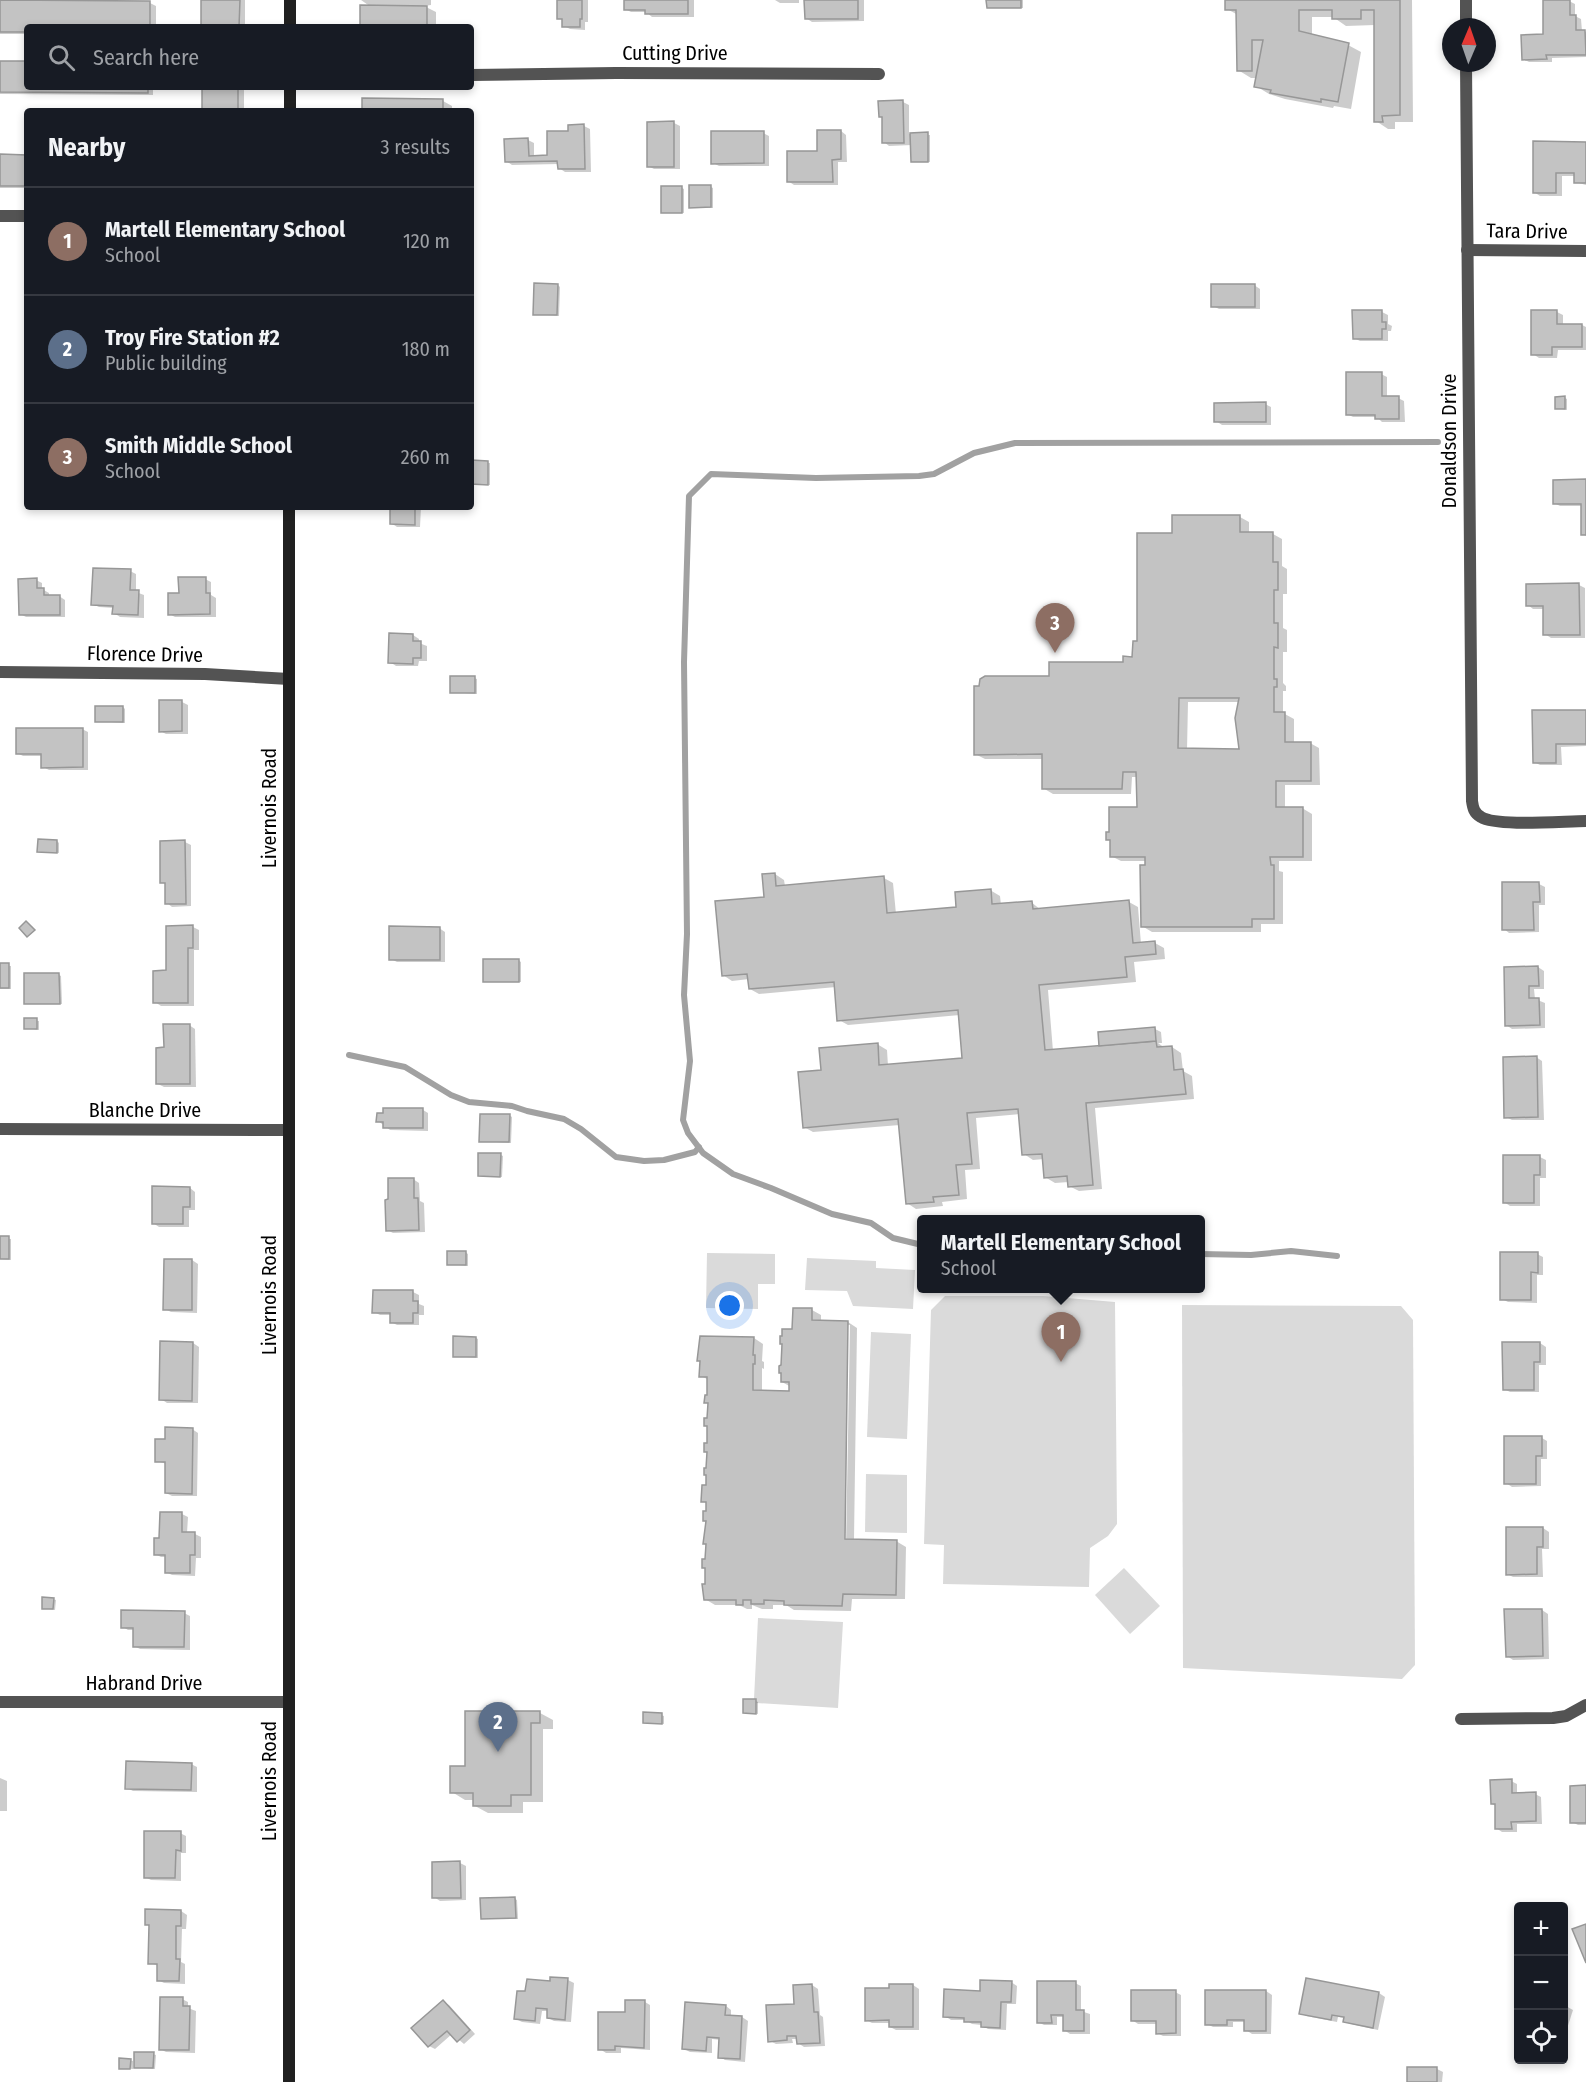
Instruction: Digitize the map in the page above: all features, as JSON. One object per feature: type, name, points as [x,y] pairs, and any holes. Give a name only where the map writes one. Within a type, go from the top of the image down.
[{"type":"main road","points":[[290,0],[290,24]]},
{"type":"main road","points":[[290,90],[290,108]]},
{"type":"main road","name":"Livernois Road","points":[[289,510],[289,2082]]},
{"type":"street","points":[[1466,0],[1466,18]]},
{"type":"street","name":"Donaldson Drive","points":[[1466,72],[1471,793],[1474,810],[1479,816],[1488,820],[1506,822],[1586,821]]},
{"type":"street","name":"Cutting Drive","points":[[474,75],[879,74]]},
{"type":"street","points":[[0,216],[24,216]]},
{"type":"street","name":"Tara Drive","points":[[1467,250],[1586,251]]},
{"type":"street","name":"Florence Drive","points":[[0,672],[205,674],[289,679]]},
{"type":"street","name":"Blanche Drive","points":[[0,1129],[289,1130]]},
{"type":"street","name":"Habrand Drive","points":[[0,1702],[289,1702]]},
{"type":"street","points":[[1461,1719],[1553,1718],[1566,1716],[1586,1705]]},
{"type":"shaded area","points":[[707,1253],[775,1254],[775,1284],[758,1284],[758,1309],[706,1308]]},
{"type":"shaded area","points":[[807,1258],[876,1261],[876,1268],[915,1270],[913,1309],[853,1306],[847,1291],[805,1290]]},
{"type":"shaded area","points":[[945,1296],[1043,1296],[1115,1302],[1117,1524],[1108,1536],[1090,1548],[1089,1587],[943,1584],[944,1545],[924,1544],[931,1310]]},
{"type":"shaded area","points":[[1182,1305],[1401,1306],[1413,1320],[1415,1665],[1402,1679],[1183,1668]]},
{"type":"shaded area","points":[[871,1332],[911,1334],[907,1439],[867,1437]]},
{"type":"shaded area","points":[[866,1474],[907,1475],[907,1533],[865,1532]]},
{"type":"shaded area","points":[[1124,1568],[1160,1606],[1130,1634],[1095,1595]]},
{"type":"shaded area","points":[[758,1618],[843,1622],[838,1708],[756,1703],[754,1699]]},
{"type":"building","points":[[0,0],[150,1],[150,24],[24,24],[24,32],[0,32]]},
{"type":"building","points":[[201,0],[240,0],[239,24],[201,24]]},
{"type":"building","points":[[557,0],[582,0],[580,27],[562,27],[562,19],[557,19]]},
{"type":"building","points":[[624,0],[688,0],[688,14],[645,14],[645,10],[624,10]]},
{"type":"building","points":[[804,0],[858,0],[858,19],[805,19]]},
{"type":"building","points":[[986,0],[1021,0],[1021,8],[987,8]]},
{"type":"building","points":[[1225,0],[1400,0],[1400,115],[1382,116],[1383,122],[1374,122],[1374,10],[1361,10],[1361,19],[1332,19],[1332,10],[1299,10],[1299,31],[1349,43],[1338,102],[1321,99],[1321,102],[1270,93],[1271,90],[1254,87],[1263,40],[1252,40],[1252,71],[1237,71],[1236,10],[1225,10]]},
{"type":"building","points":[[1543,0],[1570,0],[1570,15],[1576,15],[1576,30],[1585,30],[1586,55],[1546,55],[1547,59],[1522,60],[1521,35],[1543,34]]},
{"type":"building","points":[[360,5],[427,6],[427,24],[360,24]]},
{"type":"building","points":[[0,61],[24,61],[24,90],[148,90],[148,93],[0,92]]},
{"type":"building","points":[[202,90],[238,90],[238,108],[202,108]]},
{"type":"building","points":[[362,98],[443,99],[443,108],[362,108]]},
{"type":"building","points":[[903,100],[904,143],[882,143],[882,117],[879,117],[878,101]]},
{"type":"building","points":[[674,121],[674,167],[647,167],[647,122]]},
{"type":"building","points":[[584,124],[585,169],[558,169],[557,161],[505,162],[504,139],[528,138],[529,156],[547,155],[547,131],[568,131],[568,125]]},
{"type":"building","points":[[817,130],[841,130],[841,159],[832,160],[833,182],[787,182],[787,151],[817,151]]},
{"type":"building","points":[[711,131],[764,131],[764,163],[711,164]]},
{"type":"building","points":[[928,132],[928,162],[911,162],[910,133]]},
{"type":"building","points":[[1533,141],[1586,142],[1586,183],[1574,183],[1574,173],[1556,173],[1556,193],[1533,193]]},
{"type":"building","points":[[0,154],[24,155],[24,186],[0,186]]},
{"type":"building","points":[[689,185],[711,185],[711,207],[689,208]]},
{"type":"building","points":[[661,186],[682,186],[682,213],[661,213]]},
{"type":"building","points":[[534,283],[558,284],[557,315],[533,315]]},
{"type":"building","points":[[1211,284],[1255,284],[1255,307],[1211,307]]},
{"type":"building","points":[[1352,310],[1382,310],[1382,322],[1386,322],[1386,329],[1382,329],[1382,339],[1353,339]]},
{"type":"building","points":[[1531,310],[1557,310],[1557,324],[1582,324],[1582,347],[1552,347],[1552,355],[1531,355]]},
{"type":"building","points":[[1346,372],[1382,372],[1382,396],[1399,396],[1399,419],[1375,419],[1375,415],[1346,415]]},
{"type":"building","points":[[1565,396],[1565,409],[1555,409],[1555,397]]},
{"type":"building","points":[[1266,402],[1266,422],[1214,422],[1214,403]]},
{"type":"building","points":[[474,460],[488,461],[488,485],[474,484]]},
{"type":"building","points":[[1586,479],[1586,535],[1581,535],[1581,504],[1553,504],[1553,480]]},
{"type":"building","points":[[390,510],[415,510],[415,525],[390,524]]},
{"type":"building","points":[[1172,515],[1240,515],[1240,532],[1273,532],[1273,562],[1278,562],[1278,590],[1274,590],[1274,623],[1278,623],[1278,648],[1274,647],[1274,679],[1277,679],[1277,687],[1274,687],[1274,712],[1285,712],[1285,742],[1311,742],[1311,781],[1276,781],[1276,807],[1303,807],[1303,857],[1270,857],[1271,865],[1274,865],[1274,919],[1252,919],[1252,927],[1141,927],[1140,865],[1145,865],[1145,857],[1110,857],[1110,840],[1106,840],[1106,832],[1109,832],[1109,807],[1137,807],[1136,772],[1123,772],[1122,789],[1042,789],[1042,754],[974,755],[974,686],[979,686],[980,679],[985,676],[1049,676],[1049,662],[1123,662],[1123,656],[1132,657],[1133,641],[1137,641],[1137,533],[1172,533]],"holes":[[[1179,698],[1239,698],[1235,718],[1239,749],[1178,748]]]},
{"type":"building","points":[[93,568],[131,569],[130,590],[139,590],[138,615],[112,614],[113,606],[91,605]]},
{"type":"building","points":[[178,577],[206,577],[206,593],[210,593],[210,614],[168,615],[168,593],[179,593]]},
{"type":"building","points":[[37,578],[37,588],[44,588],[44,595],[60,595],[60,615],[19,615],[18,579]]},
{"type":"building","points":[[1579,583],[1580,635],[1543,635],[1543,606],[1526,606],[1526,584]]},
{"type":"building","points":[[389,633],[413,634],[413,641],[421,641],[421,658],[413,658],[413,664],[388,663]]},
{"type":"building","points":[[450,676],[475,676],[475,693],[450,693]]},
{"type":"building","points":[[159,700],[182,700],[182,731],[159,732]]},
{"type":"building","points":[[95,706],[123,706],[123,722],[95,722]]},
{"type":"building","points":[[1532,710],[1586,710],[1586,744],[1556,744],[1556,763],[1533,763]]},
{"type":"building","points":[[16,728],[83,728],[83,767],[41,768],[41,754],[16,754]]},
{"type":"building","points":[[38,839],[57,840],[57,853],[37,852]]},
{"type":"building","points":[[185,840],[186,904],[165,904],[165,883],[160,883],[160,841]]},
{"type":"building","points":[[775,873],[776,886],[884,876],[887,913],[956,907],[955,892],[991,889],[992,904],[1032,901],[1033,909],[1129,900],[1133,943],[1155,941],[1156,954],[1125,957],[1127,977],[1039,985],[1045,1050],[1156,1041],[1157,1047],[1172,1046],[1174,1070],[1183,1069],[1186,1094],[1086,1103],[1093,1185],[1068,1187],[1067,1176],[1044,1178],[1042,1154],[1022,1155],[1018,1109],[967,1113],[972,1164],[956,1165],[959,1195],[933,1197],[934,1202],[906,1204],[898,1119],[803,1128],[798,1072],[821,1070],[819,1048],[878,1043],[879,1065],[962,1058],[958,1010],[837,1021],[834,982],[749,989],[747,974],[722,976],[715,901],[764,897],[762,874]]},
{"type":"building","points":[[1502,882],[1539,882],[1540,902],[1533,902],[1534,930],[1502,930]]},
{"type":"building","points":[[26,921],[35,930],[27,937],[19,928]]},
{"type":"building","points":[[193,925],[193,948],[188,948],[188,1003],[153,1003],[153,971],[166,970],[166,926]]},
{"type":"building","points":[[389,926],[440,927],[440,960],[389,960]]},
{"type":"building","points":[[483,959],[519,959],[519,982],[483,982]]},
{"type":"building","points":[[0,963],[9,963],[9,988],[0,988]]},
{"type":"building","points":[[1538,966],[1539,986],[1529,986],[1529,998],[1539,998],[1540,1025],[1505,1026],[1504,967]]},
{"type":"building","points":[[24,973],[59,973],[60,1004],[24,1004]]},
{"type":"building","points":[[24,1018],[37,1018],[37,1029],[24,1029]]},
{"type":"building","points":[[163,1024],[190,1024],[190,1084],[156,1084],[156,1048],[164,1047]]},
{"type":"building","points":[[1155,1027],[1156,1041],[1099,1046],[1098,1032]]},
{"type":"building","points":[[1537,1056],[1538,1117],[1504,1118],[1503,1057]]},
{"type":"building","points":[[383,1108],[423,1108],[423,1128],[383,1128],[383,1122],[376,1122],[377,1113],[383,1113]]},
{"type":"building","points":[[480,1114],[510,1114],[509,1142],[479,1142]]},
{"type":"building","points":[[478,1153],[501,1153],[500,1177],[478,1176]]},
{"type":"building","points":[[1503,1155],[1540,1155],[1540,1175],[1534,1175],[1534,1203],[1503,1203]]},
{"type":"building","points":[[388,1178],[414,1178],[414,1198],[418,1198],[419,1230],[386,1231],[385,1200],[388,1199]]},
{"type":"building","points":[[152,1186],[190,1187],[190,1207],[183,1207],[183,1224],[152,1224]]},
{"type":"building","points":[[0,1236],[9,1236],[9,1259],[0,1259]]},
{"type":"building","points":[[447,1251],[466,1251],[466,1265],[447,1265]]},
{"type":"building","points":[[1500,1252],[1538,1252],[1538,1273],[1531,1272],[1531,1300],[1500,1300]]},
{"type":"building","points":[[164,1259],[192,1259],[192,1310],[163,1310]]},
{"type":"building","points":[[373,1290],[413,1290],[413,1301],[418,1301],[418,1313],[413,1313],[413,1323],[390,1323],[390,1313],[372,1313]]},
{"type":"building","points":[[793,1308],[812,1308],[812,1320],[848,1321],[845,1539],[897,1540],[896,1595],[843,1594],[842,1606],[784,1605],[784,1601],[764,1600],[764,1604],[751,1604],[751,1600],[743,1600],[743,1605],[736,1605],[736,1600],[704,1600],[702,1584],[705,1584],[705,1568],[702,1568],[702,1559],[705,1559],[706,1544],[703,1544],[706,1521],[703,1521],[703,1511],[706,1511],[706,1502],[701,1502],[702,1485],[706,1485],[704,1468],[706,1468],[707,1452],[704,1452],[704,1443],[707,1443],[707,1426],[704,1426],[704,1418],[707,1418],[708,1403],[704,1403],[705,1395],[707,1395],[707,1377],[699,1377],[700,1361],[697,1361],[700,1336],[754,1337],[753,1390],[789,1391],[789,1382],[781,1382],[781,1373],[779,1373],[782,1344],[780,1344],[780,1336],[782,1336],[782,1329],[792,1329]]},
{"type":"building","points":[[453,1336],[476,1337],[476,1357],[453,1357]]},
{"type":"building","points":[[160,1341],[193,1342],[192,1401],[159,1400]]},
{"type":"building","points":[[1502,1342],[1540,1342],[1540,1362],[1534,1362],[1534,1390],[1503,1390]]},
{"type":"building","points":[[165,1427],[193,1428],[192,1494],[165,1493],[165,1462],[155,1462],[155,1439],[165,1439]]},
{"type":"building","points":[[1504,1436],[1542,1436],[1542,1456],[1536,1456],[1536,1484],[1504,1484]]},
{"type":"building","points":[[160,1512],[182,1512],[182,1532],[195,1532],[195,1555],[190,1555],[190,1573],[165,1573],[165,1555],[154,1555],[154,1538],[159,1538]]},
{"type":"building","points":[[1506,1527],[1543,1527],[1543,1547],[1537,1547],[1537,1574],[1506,1575]]},
{"type":"building","points":[[42,1597],[54,1598],[53,1609],[42,1609]]},
{"type":"building","points":[[1504,1609],[1542,1609],[1543,1656],[1506,1657]]},
{"type":"building","points":[[121,1610],[185,1611],[184,1647],[133,1647],[133,1628],[121,1628]]},
{"type":"building","points":[[743,1699],[756,1699],[756,1714],[743,1713]]},
{"type":"building","points":[[465,1711],[540,1711],[540,1723],[531,1723],[531,1795],[511,1795],[511,1806],[473,1806],[473,1793],[450,1793],[450,1766],[465,1766]]},
{"type":"building","points":[[643,1712],[662,1713],[662,1724],[643,1723]]},
{"type":"building","points":[[126,1761],[192,1763],[191,1790],[125,1789]]},
{"type":"building","points":[[1512,1779],[1512,1793],[1536,1792],[1536,1821],[1511,1822],[1512,1829],[1495,1829],[1495,1804],[1491,1804],[1490,1780]]},
{"type":"building","points":[[1586,1785],[1586,1823],[1570,1823],[1570,1786]]},
{"type":"building","points":[[144,1831],[181,1831],[181,1851],[176,1850],[175,1878],[144,1878]]},
{"type":"building","points":[[460,1861],[461,1898],[432,1898],[432,1862]]},
{"type":"building","points":[[515,1897],[516,1918],[481,1919],[480,1898]]},
{"type":"building","points":[[145,1909],[181,1910],[181,1926],[176,1926],[176,1959],[180,1959],[179,1981],[157,1981],[157,1964],[148,1964],[149,1925],[145,1925]]},
{"type":"building","points":[[1586,1924],[1586,1963],[1572,1929]]},
{"type":"building","points":[[550,1977],[568,1978],[565,2020],[547,2018],[547,2009],[536,2008],[535,2021],[514,2019],[517,1991],[525,1991],[527,1979],[550,1981]]},
{"type":"building","points":[[1306,1978],[1379,1992],[1373,2028],[1343,2022],[1344,2017],[1332,2015],[1331,2020],[1299,2014]]},
{"type":"building","points":[[980,1980],[1012,1981],[1011,2002],[1001,2002],[1000,2028],[981,2027],[981,2022],[964,2022],[964,2018],[943,2017],[944,1989],[980,1991]]},
{"type":"building","points":[[1037,1981],[1076,1981],[1076,2010],[1084,2010],[1084,2031],[1063,2031],[1063,2015],[1051,2015],[1052,2023],[1037,2023]]},
{"type":"building","points":[[812,1984],[814,2012],[818,2012],[820,2043],[797,2044],[796,2036],[787,2036],[787,2040],[768,2042],[766,2005],[794,2004],[793,1985]]},
{"type":"building","points":[[889,1984],[913,1984],[913,2027],[889,2027],[889,2020],[865,2021],[865,1988],[889,1988]]},
{"type":"building","points":[[1131,1990],[1176,1990],[1176,2033],[1156,2034],[1156,2021],[1131,2021]]},
{"type":"building","points":[[1205,1990],[1266,1990],[1266,2031],[1244,2031],[1244,2020],[1227,2020],[1227,2025],[1205,2025]]},
{"type":"building","points":[[160,1997],[183,1997],[183,2006],[190,2006],[189,2050],[159,2050]]},
{"type":"building","points":[[443,2000],[470,2030],[457,2042],[447,2031],[428,2047],[411,2028]]},
{"type":"building","points":[[625,2000],[645,2000],[644,2048],[615,2046],[615,2050],[598,2050],[598,2012],[625,2012]]},
{"type":"building","points":[[685,2002],[726,2005],[725,2015],[742,2016],[740,2059],[718,2058],[719,2038],[707,2037],[706,2051],[682,2049]]},
{"type":"building","points":[[134,2052],[154,2052],[153,2068],[134,2068]]},
{"type":"building","points":[[119,2058],[131,2059],[130,2069],[119,2069]]},
{"type":"building","points":[[1407,2067],[1437,2067],[1437,2082],[1407,2082]]},
{"type":"waterway","points":[[917,1244],[893,1238],[871,1223],[832,1214],[733,1174],[703,1153],[688,1133],[683,1120],[690,1061],[684,995],[687,934],[684,662],[689,496],[711,474],[816,478],[919,476],[934,474],[974,453],[1015,443],[1438,442]]},
{"type":"waterway","points":[[349,1055],[405,1067],[451,1095],[469,1102],[512,1106],[564,1119],[581,1129],[616,1157],[644,1161],[664,1160],[695,1152],[699,1147]]},
{"type":"waterway","points":[[1205,1254],[1251,1255],[1291,1251],[1337,1256]]},
{"type":"place","name":"Smith Middle School","points":[[1055,653]]},
{"type":"place","name":"Martell Elementary School","points":[[1061,1362]]},
{"type":"place","name":"Troy Fire Station #2","points":[[498,1752]]}]
